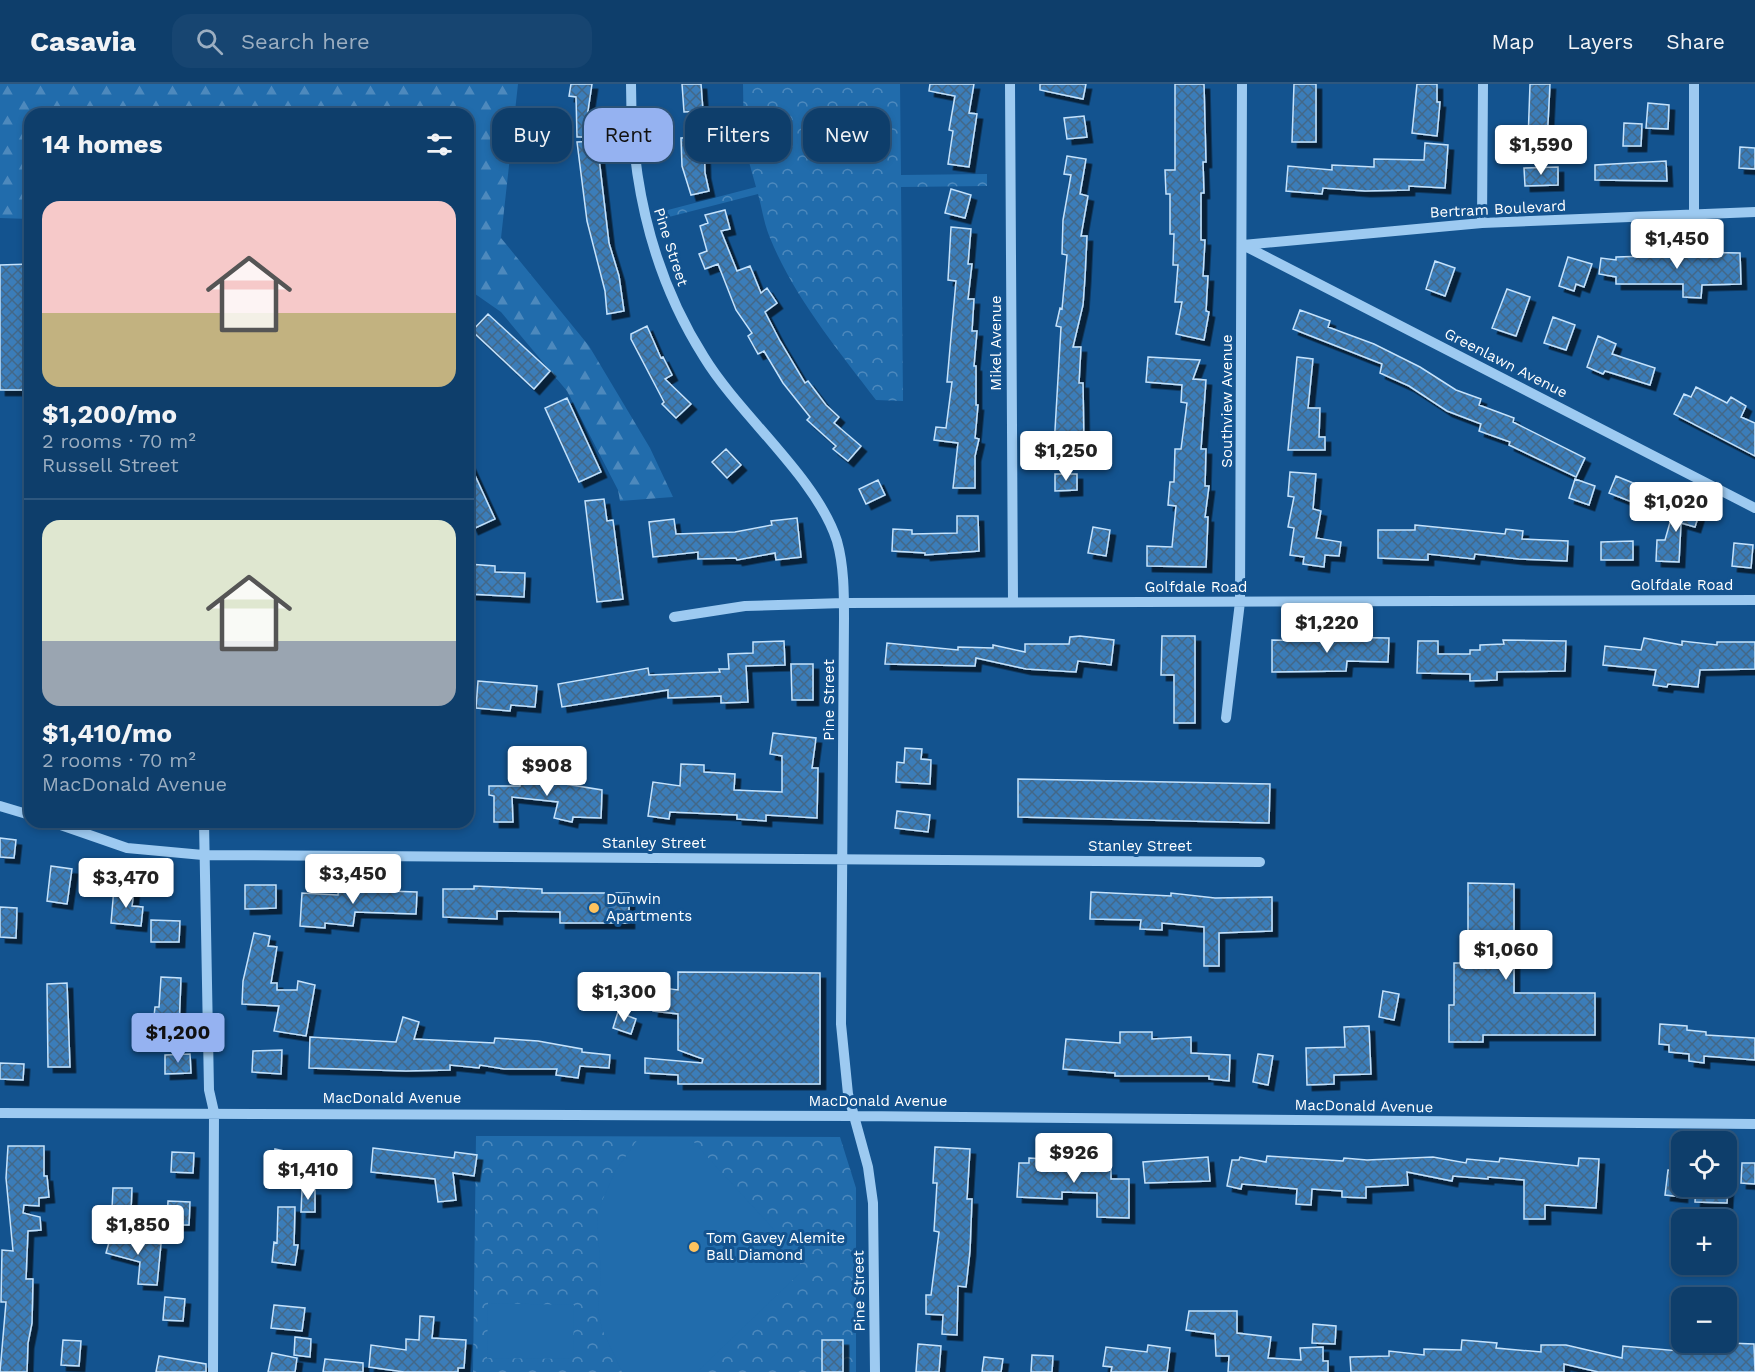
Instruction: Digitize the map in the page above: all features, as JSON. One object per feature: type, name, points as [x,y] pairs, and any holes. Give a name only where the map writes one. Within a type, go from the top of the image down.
[{"type":"street","name":"Pine Street","points":[[631,84],[634,159],[642,204],[668,288],[705,359],[825,514],[837,541],[844,603],[842,1024],[844,1066],[854,1116],[868,1167],[873,1203],[875,1372]]},
{"type":"street","name":"Mikel Avenue","points":[[1010,84],[1013,601]]},
{"type":"street","name":"Southview Avenue","points":[[1226,718],[1240,602],[1242,84]]},
{"type":"street","points":[[1482,223],[1483,84]]},
{"type":"street","points":[[1694,84],[1694,215]]},
{"type":"street","name":"Bertram Boulevard","points":[[1243,245],[1482,223],[1755,212]]},
{"type":"street","name":"Greenlawn Avenue","points":[[1243,245],[1755,507]]},
{"type":"street","name":"Golfdale Road","points":[[674,617],[744,606],[844,603],[1755,600]]},
{"type":"street","points":[[0,806],[24,813]]},
{"type":"street","name":"Stanley Street","points":[[69,828],[127,848],[203,855],[1260,862]]},
{"type":"street","points":[[204,828],[209,1090],[214,1112],[213,1372]]},
{"type":"street","name":"MacDonald Avenue","points":[[0,1113],[854,1116],[1755,1124]]},
{"type":"green space","points":[[0,84],[518,84],[515,108],[492,108],[492,162],[509,162],[501,238],[589,346],[650,448],[673,497],[620,501],[618,490],[567,391],[501,312],[474,293],[474,108],[24,108],[24,219],[0,218]]},
{"type":"green space","points":[[743,84],[900,84],[901,175],[987,174],[987,186],[901,187],[903,401],[876,400],[832,342],[804,302],[780,260],[768,233],[758,194],[665,218],[664,211],[756,187],[749,162],[791,162],[791,108],[743,108]]},
{"type":"green space","points":[[476,1136],[840,1137],[856,1188],[856,1372],[473,1372]]},
{"type":"green space","name":"Tom Gavey Alemite Ball Diamond","points":[[638,1139],[692,1140],[800,1258],[800,1273],[697,1372],[622,1372],[602,1329],[598,1309],[601,1274],[597,1219],[602,1201],[616,1170]]},
{"type":"green space","points":[[488,1303],[574,1305],[573,1359],[487,1358]]},
{"type":"building","points":[[571,84],[592,84],[588,108],[584,108],[584,137],[577,137],[576,97],[569,96]]},
{"type":"building","points":[[682,84],[701,84],[703,108],[685,108],[684,112]]},
{"type":"building","points":[[930,84],[974,84],[969,113],[977,114],[969,167],[948,164],[953,131],[949,130],[955,96],[929,91]]},
{"type":"building","points":[[1040,84],[1086,84],[1083,99],[1040,90]]},
{"type":"building","points":[[1175,84],[1204,84],[1206,162],[1203,162],[1204,193],[1201,193],[1201,240],[1205,240],[1203,276],[1208,276],[1206,311],[1209,312],[1204,340],[1176,334],[1182,302],[1175,302],[1178,265],[1173,265],[1174,234],[1170,234],[1170,194],[1166,194],[1165,170],[1175,170]]},
{"type":"building","points":[[1294,84],[1316,84],[1316,142],[1292,142]]},
{"type":"building","points":[[1417,84],[1437,84],[1437,102],[1440,102],[1437,136],[1412,133]]},
{"type":"building","points":[[1530,84],[1550,84],[1547,142],[1528,141]]},
{"type":"building","points":[[1648,103],[1669,105],[1668,129],[1646,128]]},
{"type":"building","points":[[1084,116],[1087,137],[1067,139],[1064,118]]},
{"type":"building","points":[[1624,123],[1642,124],[1641,146],[1623,146]]},
{"type":"building","points":[[681,138],[685,138],[685,162],[705,162],[709,191],[691,195],[682,166]]},
{"type":"building","points":[[577,142],[584,142],[584,162],[599,162],[609,243],[619,276],[624,311],[607,314],[605,291],[587,221]]},
{"type":"building","points":[[1425,143],[1448,145],[1445,188],[1409,186],[1409,190],[1365,191],[1323,188],[1322,194],[1286,191],[1288,166],[1332,170],[1332,165],[1374,167],[1374,159],[1424,160]]},
{"type":"building","points":[[1740,147],[1755,148],[1755,169],[1739,168]]},
{"type":"building","points":[[1067,156],[1086,159],[1080,194],[1088,196],[1081,236],[1087,236],[1085,277],[1083,305],[1073,347],[1081,347],[1079,383],[1083,383],[1084,447],[1054,447],[1061,327],[1056,326],[1060,308],[1062,309],[1067,255],[1062,254],[1063,220],[1071,175],[1064,174]]},
{"type":"building","points":[[1666,161],[1667,181],[1595,180],[1595,165]]},
{"type":"building","points":[[1558,167],[1558,185],[1525,186],[1524,168]]},
{"type":"building","points":[[951,189],[971,195],[965,218],[945,213]]},
{"type":"building","points":[[725,210],[730,229],[721,231],[737,271],[750,266],[761,293],[767,288],[777,303],[765,312],[780,341],[805,383],[808,381],[826,405],[839,417],[834,423],[861,446],[848,461],[833,449],[836,446],[807,420],[810,417],[783,383],[764,351],[758,354],[748,336],[752,333],[736,310],[718,264],[705,269],[699,254],[707,251],[700,226],[708,223],[705,215]]},
{"type":"building","points":[[951,227],[971,229],[968,264],[972,264],[968,299],[974,299],[972,331],[977,331],[974,366],[976,366],[976,405],[978,405],[975,438],[979,439],[975,456],[975,488],[953,488],[958,443],[934,440],[936,427],[946,428],[952,382],[947,382],[956,281],[948,280]]},
{"type":"building","points":[[1684,252],[1740,253],[1741,284],[1702,285],[1701,298],[1683,297],[1683,284],[1616,284],[1616,277],[1599,274],[1601,258],[1616,260],[1616,257],[1684,255]]},
{"type":"building","points":[[1568,257],[1592,264],[1584,287],[1576,284],[1574,291],[1559,286]]},
{"type":"building","points":[[1435,261],[1455,268],[1445,296],[1426,289]]},
{"type":"building","points":[[24,264],[24,390],[0,390],[0,265]]},
{"type":"building","points":[[1507,289],[1530,297],[1516,336],[1492,328]]},
{"type":"building","points":[[1300,310],[1330,321],[1328,327],[1374,344],[1420,367],[1456,390],[1481,399],[1479,405],[1514,418],[1513,422],[1585,458],[1576,477],[1509,445],[1510,442],[1479,431],[1481,424],[1447,411],[1409,386],[1380,373],[1382,364],[1293,329]]},
{"type":"building","points":[[488,314],[550,371],[534,389],[474,333],[474,329]]},
{"type":"building","points":[[1553,317],[1575,325],[1566,350],[1544,343]]},
{"type":"building","points":[[647,326],[661,358],[663,357],[672,375],[665,379],[691,404],[676,418],[662,404],[664,402],[631,339],[631,334]]},
{"type":"building","points":[[1598,336],[1616,344],[1612,354],[1655,368],[1650,385],[1605,371],[1603,374],[1587,367]]},
{"type":"building","points":[[1148,357],[1200,360],[1193,379],[1206,380],[1201,449],[1206,449],[1205,486],[1209,486],[1205,517],[1208,517],[1206,567],[1147,566],[1147,546],[1172,547],[1176,506],[1168,505],[1170,482],[1174,482],[1175,449],[1181,449],[1187,403],[1181,402],[1182,385],[1146,382]]},
{"type":"building","points":[[1297,357],[1313,359],[1308,408],[1320,408],[1319,437],[1325,437],[1325,450],[1288,450]]},
{"type":"building","points":[[1696,387],[1727,403],[1731,397],[1746,406],[1741,417],[1755,423],[1755,456],[1674,414],[1684,394],[1691,397]]},
{"type":"building","points":[[567,398],[601,472],[579,482],[545,408]]},
{"type":"building","points":[[726,449],[741,465],[727,478],[712,462]]},
{"type":"building","points":[[1290,472],[1316,474],[1313,509],[1321,511],[1316,538],[1341,542],[1339,556],[1325,555],[1324,567],[1303,564],[1304,557],[1290,555],[1294,528],[1288,527],[1294,497],[1288,496]]},
{"type":"building","points":[[474,473],[495,519],[474,529]]},
{"type":"building","points":[[1055,474],[1077,474],[1077,490],[1055,491]]},
{"type":"building","points":[[1616,476],[1638,485],[1632,502],[1609,493]]},
{"type":"building","points":[[1575,479],[1595,486],[1589,505],[1569,498]]},
{"type":"building","points":[[878,480],[885,495],[866,504],[859,489]]},
{"type":"building","points":[[1677,498],[1683,499],[1682,506],[1700,511],[1695,527],[1681,523],[1679,562],[1656,561],[1657,540],[1665,540]]},
{"type":"building","points":[[604,499],[607,521],[613,520],[623,599],[597,602],[585,501]]},
{"type":"building","points":[[957,516],[978,516],[979,551],[925,555],[925,553],[892,551],[893,529],[912,530],[912,534],[957,533]]},
{"type":"building","points":[[797,518],[801,557],[776,560],[775,553],[737,560],[736,558],[698,559],[698,552],[653,557],[649,522],[674,519],[676,534],[735,532],[772,525],[771,521]]},
{"type":"building","points":[[1415,525],[1505,534],[1506,529],[1523,531],[1522,539],[1568,541],[1567,561],[1475,554],[1474,559],[1428,554],[1428,560],[1378,558],[1378,530],[1415,530]]},
{"type":"building","points":[[1093,527],[1110,530],[1106,556],[1088,553]]},
{"type":"building","points":[[1633,541],[1633,560],[1601,560],[1601,542]]},
{"type":"building","points":[[1734,543],[1753,545],[1751,568],[1732,566]]},
{"type":"building","points":[[474,564],[495,566],[495,572],[525,573],[524,597],[474,594]]},
{"type":"building","points":[[1162,636],[1195,636],[1195,723],[1174,723],[1174,675],[1161,675]]},
{"type":"building","points":[[1070,637],[1114,640],[1111,665],[1078,661],[1076,672],[1026,669],[976,658],[975,666],[885,664],[887,643],[958,650],[958,647],[993,648],[993,645],[1025,652],[1025,644],[1069,644]]},
{"type":"building","points":[[1320,637],[1389,638],[1388,662],[1347,661],[1346,671],[1272,672],[1272,640],[1320,641]]},
{"type":"building","points":[[1644,638],[1682,645],[1682,641],[1717,645],[1717,642],[1755,642],[1755,669],[1700,670],[1698,687],[1668,684],[1667,687],[1653,685],[1656,670],[1603,665],[1605,646],[1641,650]]},
{"type":"building","points":[[1503,640],[1566,641],[1565,671],[1497,672],[1497,680],[1470,681],[1470,674],[1417,673],[1418,641],[1438,641],[1438,654],[1470,654],[1470,650],[1480,650],[1480,645],[1504,644]]},
{"type":"building","points":[[784,641],[785,665],[746,666],[748,702],[721,703],[721,696],[668,698],[668,690],[562,707],[558,684],[648,668],[649,675],[720,672],[719,669],[729,669],[728,654],[753,653],[753,642]]},
{"type":"building","points":[[791,664],[813,664],[813,700],[792,700]]},
{"type":"building","points":[[478,681],[537,686],[535,707],[511,705],[510,711],[476,708]]},
{"type":"building","points":[[773,733],[816,738],[812,768],[818,768],[817,818],[766,815],[766,821],[737,819],[737,815],[670,812],[669,819],[648,816],[653,782],[680,786],[681,764],[704,765],[704,772],[735,774],[734,790],[782,792],[782,756],[770,754]]},
{"type":"building","points":[[905,748],[922,749],[921,759],[931,760],[930,784],[896,782],[897,762],[904,763]]},
{"type":"building","points":[[521,767],[542,769],[541,780],[602,790],[601,818],[573,817],[572,822],[554,818],[558,802],[512,797],[513,822],[494,822],[494,796],[489,795],[489,786],[520,786]]},
{"type":"building","points":[[1018,779],[1270,784],[1269,823],[1018,817]]},
{"type":"building","points":[[897,811],[930,815],[928,832],[895,828]]},
{"type":"building","points":[[0,838],[16,840],[14,858],[0,857]]},
{"type":"building","points":[[51,866],[72,869],[67,904],[47,901]]},
{"type":"building","points":[[339,883],[358,885],[357,890],[417,892],[416,914],[355,912],[353,926],[325,923],[325,928],[300,926],[302,893],[338,895]]},
{"type":"building","points":[[1468,883],[1514,884],[1514,993],[1595,993],[1595,1035],[1483,1035],[1483,1042],[1449,1042],[1449,1005],[1454,1005],[1454,963],[1468,963]]},
{"type":"building","points":[[245,885],[276,885],[276,908],[245,909]]},
{"type":"building","points":[[474,886],[542,889],[542,893],[629,893],[629,923],[560,923],[560,912],[497,911],[497,919],[443,917],[443,889],[474,889]]},
{"type":"building","points":[[114,888],[134,890],[132,906],[143,907],[141,926],[111,923]]},
{"type":"building","points":[[1091,892],[1171,896],[1171,893],[1215,898],[1272,897],[1272,931],[1219,933],[1219,966],[1204,966],[1204,927],[1162,923],[1162,930],[1140,929],[1141,920],[1090,919]]},
{"type":"building","points":[[0,907],[17,908],[16,938],[0,937]]},
{"type":"building","points":[[151,920],[180,921],[179,942],[151,942]]},
{"type":"building","points":[[254,933],[270,936],[268,946],[277,947],[271,983],[277,983],[277,990],[297,990],[298,981],[315,985],[306,1036],[274,1031],[279,1006],[242,1004],[243,981]]},
{"type":"building","points":[[678,972],[820,973],[820,1084],[678,1084],[678,1075],[645,1073],[645,1058],[702,1063],[703,1059],[678,1050],[678,1014],[653,1011],[656,987],[678,990]]},
{"type":"building","points":[[161,977],[181,978],[179,1028],[153,1026],[155,1007],[159,1007]]},
{"type":"building","points":[[67,983],[70,1067],[48,1067],[47,984]]},
{"type":"building","points":[[1383,991],[1399,994],[1394,1020],[1379,1017]]},
{"type":"building","points":[[618,1012],[636,1019],[631,1034],[613,1028]]},
{"type":"building","points":[[403,1017],[419,1022],[414,1039],[494,1043],[495,1038],[538,1041],[582,1049],[582,1052],[610,1055],[609,1068],[580,1066],[578,1078],[556,1075],[557,1069],[504,1069],[480,1065],[479,1068],[450,1065],[450,1070],[406,1071],[309,1068],[310,1037],[396,1042]]},
{"type":"building","points":[[1660,1024],[1687,1026],[1687,1030],[1706,1032],[1706,1035],[1755,1038],[1755,1060],[1704,1056],[1704,1063],[1689,1061],[1689,1054],[1669,1052],[1669,1045],[1659,1044]]},
{"type":"building","points":[[1369,1026],[1371,1074],[1334,1075],[1334,1084],[1307,1085],[1306,1048],[1345,1047],[1344,1027]]},
{"type":"building","points":[[1120,1032],[1152,1032],[1152,1039],[1191,1037],[1191,1053],[1230,1055],[1229,1081],[1209,1079],[1209,1076],[1115,1076],[1115,1073],[1063,1069],[1066,1039],[1120,1043]]},
{"type":"building","points":[[282,1050],[281,1074],[252,1072],[253,1051]]},
{"type":"building","points":[[190,1054],[191,1073],[165,1074],[165,1055]]},
{"type":"building","points":[[1258,1054],[1273,1056],[1268,1085],[1253,1082]]},
{"type":"building","points":[[0,1063],[24,1064],[23,1080],[0,1079]]},
{"type":"building","points":[[8,1146],[44,1146],[44,1176],[47,1176],[49,1197],[39,1198],[39,1206],[24,1205],[23,1213],[40,1217],[41,1230],[28,1231],[26,1279],[33,1279],[32,1323],[28,1343],[27,1372],[0,1372],[6,1302],[1,1302],[2,1250],[13,1251],[6,1178]]},
{"type":"building","points":[[935,1147],[970,1149],[967,1199],[972,1199],[970,1251],[966,1287],[958,1286],[957,1335],[942,1334],[943,1315],[926,1314],[926,1295],[931,1295],[939,1232],[934,1231],[937,1183],[933,1183]]},
{"type":"building","points":[[373,1148],[454,1158],[455,1152],[477,1155],[474,1176],[453,1173],[456,1200],[438,1202],[435,1179],[371,1172]]},
{"type":"building","points":[[275,1149],[294,1153],[291,1173],[272,1169]]},
{"type":"building","points":[[172,1152],[194,1153],[193,1173],[171,1172]]},
{"type":"building","points":[[1267,1156],[1343,1161],[1344,1158],[1367,1160],[1433,1157],[1466,1163],[1467,1159],[1499,1162],[1500,1158],[1578,1166],[1579,1158],[1599,1159],[1596,1208],[1545,1205],[1545,1219],[1524,1219],[1524,1180],[1453,1176],[1452,1181],[1407,1172],[1408,1185],[1366,1187],[1366,1198],[1342,1197],[1342,1191],[1312,1189],[1311,1205],[1296,1204],[1297,1189],[1242,1184],[1241,1189],[1227,1186],[1232,1160],[1239,1160],[1240,1157],[1266,1162]]},
{"type":"building","points":[[1208,1157],[1210,1181],[1145,1183],[1143,1162]]},
{"type":"building","points":[[1029,1158],[1091,1162],[1091,1170],[1111,1170],[1111,1179],[1129,1179],[1129,1218],[1097,1217],[1097,1193],[1062,1192],[1062,1199],[1017,1197],[1019,1163],[1029,1163]]},
{"type":"building","points":[[1742,1163],[1755,1163],[1755,1184],[1741,1183]]},
{"type":"building","points":[[1668,1170],[1671,1170],[1671,1196],[1665,1195]]},
{"type":"building","points":[[113,1188],[132,1188],[131,1210],[112,1209]]},
{"type":"building","points":[[302,1190],[315,1190],[315,1212],[301,1212]]},
{"type":"building","points":[[1695,1197],[1727,1197],[1727,1203],[1695,1202]]},
{"type":"building","points":[[168,1201],[190,1202],[189,1225],[167,1225]]},
{"type":"building","points":[[278,1207],[295,1207],[294,1245],[298,1245],[295,1265],[272,1262],[274,1242],[277,1243]]},
{"type":"building","points":[[111,1235],[161,1244],[157,1285],[138,1284],[140,1262],[106,1253]]},
{"type":"building","points":[[165,1297],[185,1299],[183,1321],[163,1320]]},
{"type":"building","points":[[274,1305],[305,1308],[302,1331],[271,1328]]},
{"type":"building","points":[[1189,1311],[1237,1311],[1237,1333],[1271,1337],[1268,1358],[1301,1360],[1300,1348],[1323,1347],[1323,1361],[1328,1361],[1328,1372],[1228,1372],[1229,1356],[1216,1356],[1215,1334],[1186,1330]]},
{"type":"building","points":[[420,1316],[434,1317],[432,1338],[466,1340],[464,1368],[458,1368],[458,1372],[404,1372],[369,1367],[371,1345],[406,1350],[406,1339],[419,1340]]},
{"type":"building","points":[[1313,1324],[1336,1326],[1335,1344],[1312,1343]]},
{"type":"building","points":[[295,1337],[311,1339],[310,1357],[294,1355]]},
{"type":"building","points":[[63,1340],[81,1341],[79,1366],[61,1365]]},
{"type":"building","points":[[822,1340],[843,1340],[843,1372],[822,1372]]},
{"type":"building","points":[[1462,1340],[1497,1343],[1496,1348],[1541,1352],[1541,1345],[1566,1345],[1622,1358],[1623,1346],[1671,1350],[1671,1353],[1737,1353],[1737,1343],[1754,1344],[1755,1372],[1598,1372],[1564,1364],[1564,1372],[1351,1372],[1350,1357],[1389,1356],[1389,1351],[1424,1355],[1424,1349],[1461,1350]]},
{"type":"building","points":[[918,1344],[941,1346],[939,1372],[916,1372]]},
{"type":"building","points":[[1148,1345],[1170,1348],[1167,1372],[1111,1372],[1112,1367],[1103,1366],[1106,1347],[1147,1352]]},
{"type":"building","points":[[272,1353],[297,1358],[295,1372],[268,1372]]},
{"type":"building","points":[[1032,1355],[1053,1356],[1052,1372],[1031,1372]]},
{"type":"building","points":[[159,1356],[206,1364],[206,1372],[156,1372]]},
{"type":"building","points":[[984,1357],[1003,1359],[1001,1372],[982,1372]]},
{"type":"building","points":[[325,1359],[363,1363],[363,1372],[323,1372]]},
{"type":"place","name":"Dunwin Apartments","points":[[594,908]]},
{"type":"place","name":"Tom Gavey Alemite Ball Diamond","points":[[694,1247]]}]
